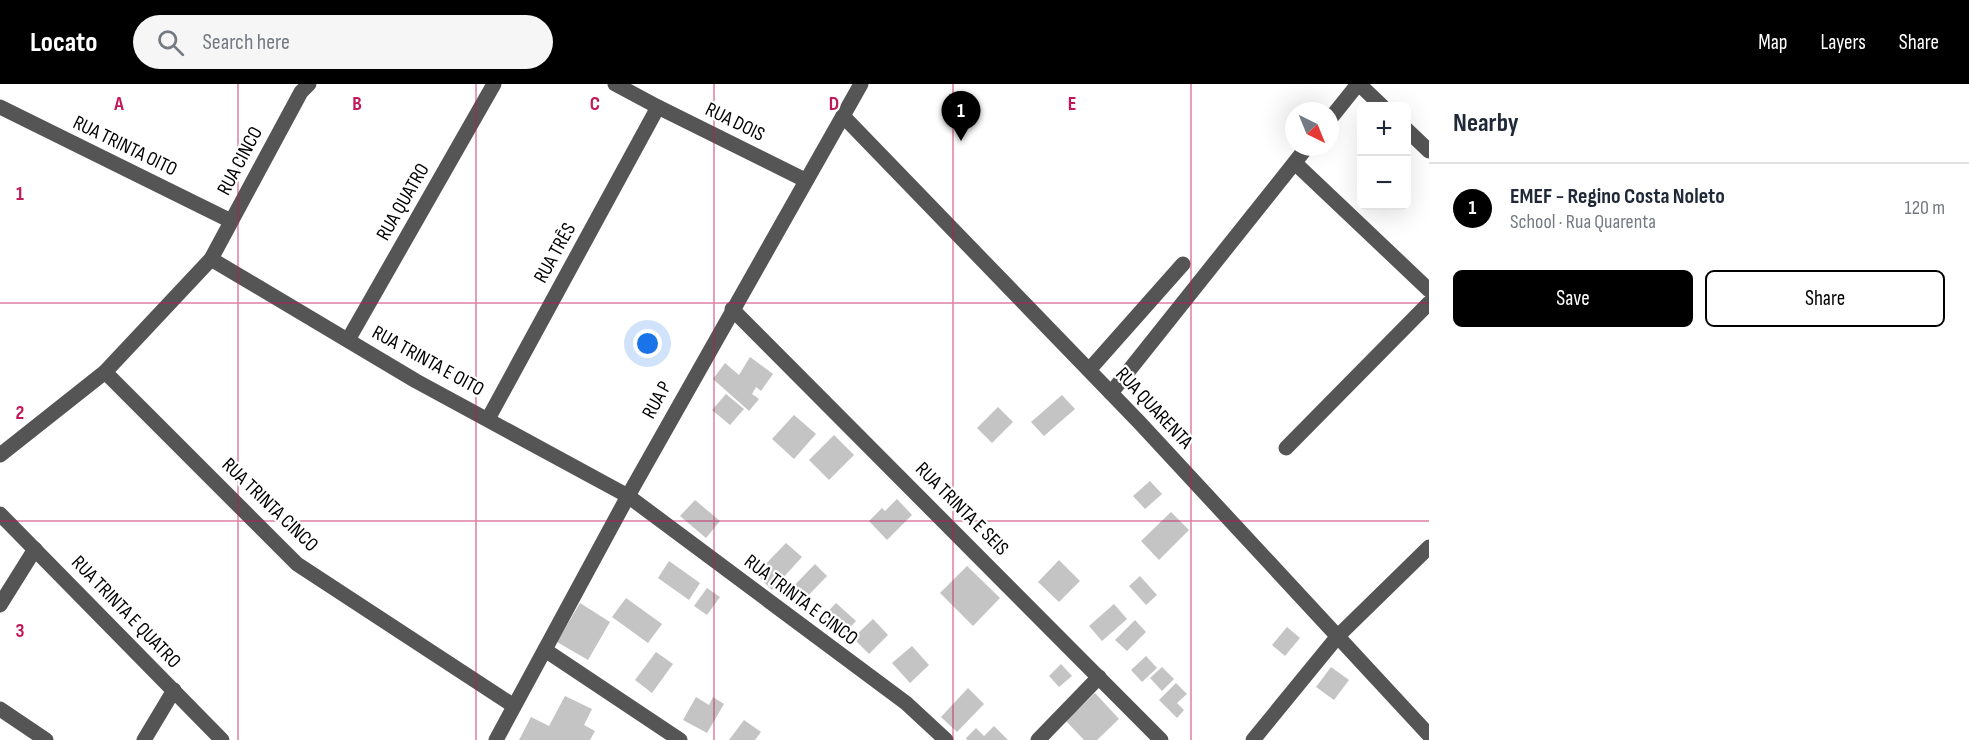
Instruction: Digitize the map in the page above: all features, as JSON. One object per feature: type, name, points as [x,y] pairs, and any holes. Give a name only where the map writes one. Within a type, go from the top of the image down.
[{"type":"street","name":"RUA CINCO","points":[[0,455],[105,372],[211,259],[301,92],[309,84]]},
{"type":"street","name":"RUA QUATRO","points":[[348,340],[494,84]]},
{"type":"street","name":"RUA DOIS","points":[[615,84],[805,180]]},
{"type":"street","name":"RUA P","points":[[496,740],[732,309],[861,84]]},
{"type":"street","points":[[1339,108],[1358,84],[1378,102]]},
{"type":"street","name":"RUA TRINTA OITO","points":[[0,107],[231,221]]},
{"type":"street","name":"RUA TRÊS","points":[[488,419],[658,107]]},
{"type":"street","name":"RUA QUARENTA","points":[[843,116],[1089,370],[1429,735]]},
{"type":"street","points":[[1411,133],[1429,151]]},
{"type":"street","points":[[1110,393],[1300,156]]},
{"type":"street","points":[[1295,163],[1429,290]]},
{"type":"street","name":"RUA TRINTA E OITO","points":[[211,259],[416,381],[628,496]]},
{"type":"street","points":[[1089,370],[1183,264]]},
{"type":"street","points":[[1286,448],[1429,303]]},
{"type":"street","name":"RUA TRINTA E SEIS","points":[[732,309],[1161,740]]},
{"type":"street","name":"RUA TRINTA CINCO","points":[[105,372],[297,564],[514,706]]},
{"type":"street","name":"RUA TRINTA E CINCO","points":[[628,496],[906,703],[946,740]]},
{"type":"street","name":"RUA TRINTA E QUATRO","points":[[0,514],[222,740]]},
{"type":"street","points":[[1254,740],[1338,636],[1429,547]]},
{"type":"street","points":[[0,605],[35,549]]},
{"type":"street","points":[[545,650],[680,740]]},
{"type":"street","points":[[1038,740],[1100,677]]},
{"type":"street","points":[[144,740],[174,690]]},
{"type":"street","points":[[0,709],[46,740]]},
{"type":"building","points":[[750,357],[773,374],[761,391],[756,387],[752,394],[759,399],[749,411],[713,379],[725,363],[739,375]]},
{"type":"building","points":[[726,394],[744,409],[730,425],[712,410]]},
{"type":"building","points":[[1062,395],[1075,409],[1044,436],[1031,422]]},
{"type":"building","points":[[998,407],[1013,422],[992,443],[977,428]]},
{"type":"building","points":[[794,415],[816,434],[794,459],[772,439]]},
{"type":"building","points":[[834,435],[854,455],[829,480],[809,460]]},
{"type":"building","points":[[1150,481],[1162,494],[1145,509],[1133,496]]},
{"type":"building","points":[[897,499],[912,515],[887,540],[869,521],[882,508],[885,511]]},
{"type":"building","points":[[695,500],[720,521],[706,538],[680,516]]},
{"type":"building","points":[[1171,512],[1189,530],[1159,560],[1141,541]]},
{"type":"building","points":[[786,543],[802,557],[772,590],[756,574]]},
{"type":"building","points":[[1059,560],[1080,581],[1059,602],[1038,582]]},
{"type":"building","points":[[669,561],[700,583],[689,600],[658,578]]},
{"type":"building","points":[[815,564],[827,576],[799,605],[787,593]]},
{"type":"building","points":[[967,566],[1000,598],[973,626],[940,593]]},
{"type":"building","points":[[1140,576],[1157,595],[1146,605],[1129,586]]},
{"type":"building","points":[[707,588],[720,597],[707,615],[694,606]]},
{"type":"building","points":[[626,598],[662,624],[648,643],[612,617]]},
{"type":"building","points":[[580,603],[610,622],[588,660],[557,642]]},
{"type":"building","points":[[836,603],[856,621],[841,637],[822,618]]},
{"type":"building","points":[[1114,604],[1127,619],[1102,641],[1089,626]]},
{"type":"building","points":[[873,619],[888,635],[869,654],[853,638]]},
{"type":"building","points":[[1135,620],[1146,632],[1127,651],[1115,640]]},
{"type":"building","points":[[1287,627],[1300,638],[1285,656],[1272,645]]},
{"type":"building","points":[[912,646],[929,665],[910,683],[892,663]]},
{"type":"building","points":[[656,652],[673,664],[652,693],[635,680]]},
{"type":"building","points":[[1146,656],[1157,668],[1142,682],[1131,670]]},
{"type":"building","points":[[1061,664],[1072,676],[1059,687],[1049,676]]},
{"type":"building","points":[[1162,667],[1174,679],[1162,691],[1150,678]]},
{"type":"building","points":[[1331,667],[1349,680],[1334,700],[1316,687]]},
{"type":"building","points":[[1176,683],[1187,694],[1177,703],[1184,710],[1177,718],[1159,700]]},
{"type":"building","points":[[968,688],[984,704],[957,732],[941,717]]},
{"type":"building","points":[[1095,693],[1119,719],[1097,740],[1084,740],[1066,721]]},
{"type":"building","points":[[565,696],[592,709],[584,725],[595,731],[590,740],[519,740],[531,717],[549,726]]},
{"type":"building","points":[[696,697],[709,705],[713,697],[724,704],[707,733],[683,720]]},
{"type":"building","points":[[744,720],[761,732],[755,740],[729,740]]},
{"type":"building","points":[[994,726],[1008,740],[967,740],[966,738],[976,728],[984,736]]},
{"type":"place","name":"EMEF - Regino Costa Noleto","points":[[961,141]]}]
